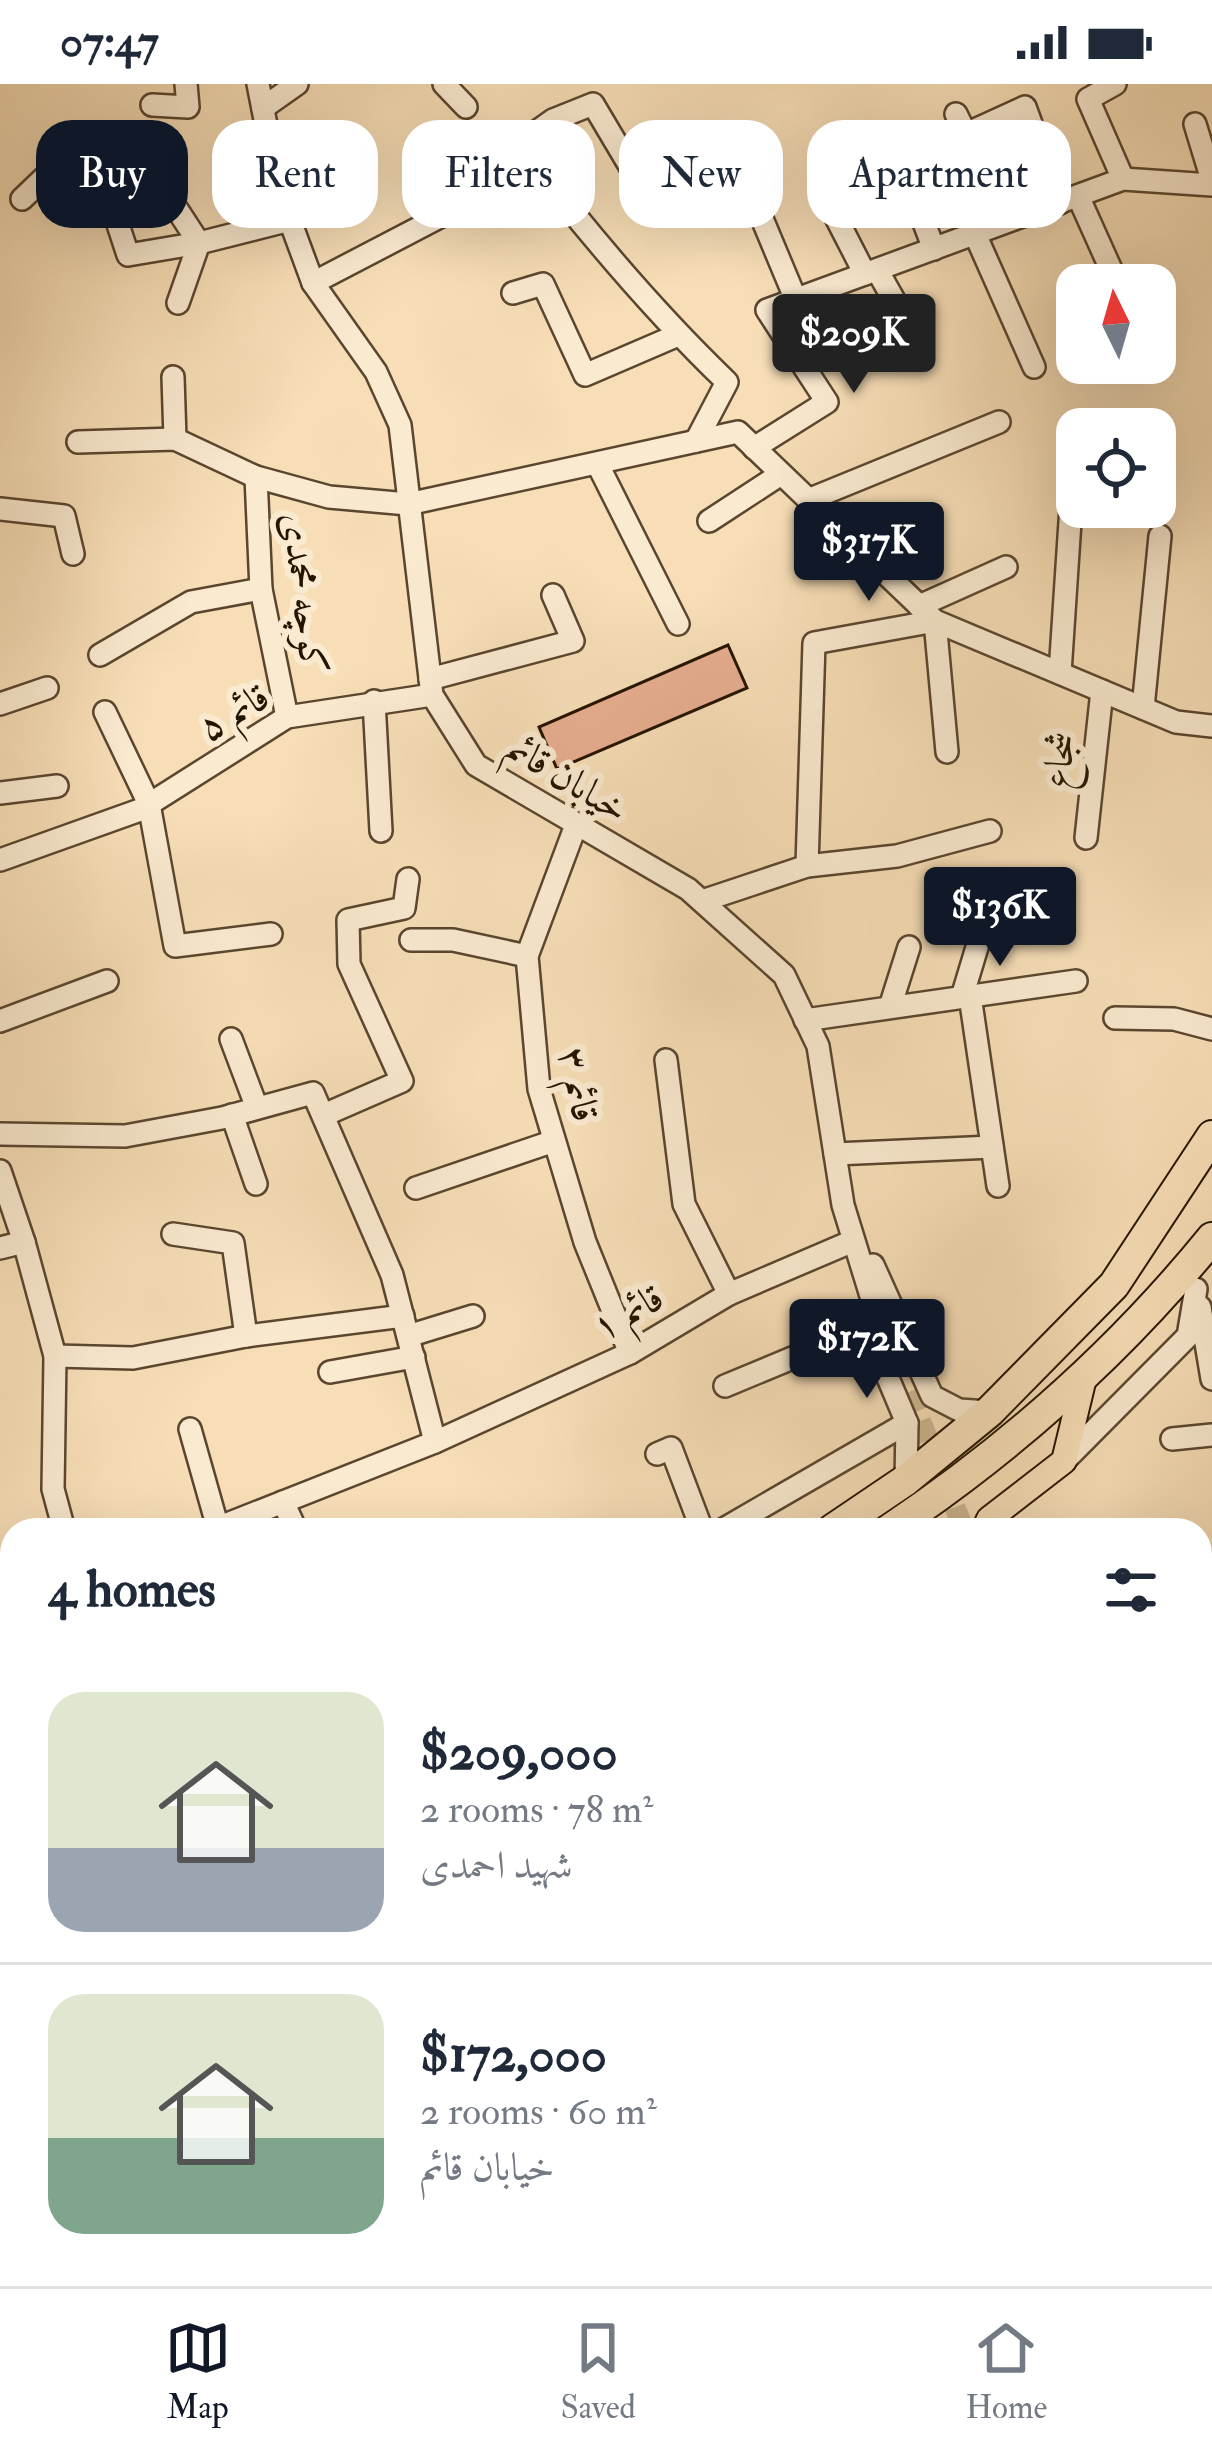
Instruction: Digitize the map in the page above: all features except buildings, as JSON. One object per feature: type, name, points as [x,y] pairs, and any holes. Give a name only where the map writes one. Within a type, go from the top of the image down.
[{"type":"highway","points":[[850,1518],[906,1480],[989,1412],[1114,1286],[1212,1136]]},
{"type":"highway","points":[[1143,1239],[1212,1167]]},
{"type":"highway","points":[[905,1518],[1008,1443],[1085,1374],[1194,1288],[1212,1238]]},
{"type":"main road","points":[[990,1518],[1064,1461],[1085,1374]]},
{"type":"street","points":[[152,105],[188,107],[186,84]]},
{"type":"street","name":"خیابان قائم","points":[[258,84],[265,120]]},
{"type":"street","points":[[263,108],[297,84]]},
{"type":"street","points":[[444,84],[466,107]]},
{"type":"street","points":[[1115,84],[1088,99],[1123,179]]},
{"type":"street","points":[[619,148],[593,104],[553,120],[519,144],[602,252],[727,382],[696,441]]},
{"type":"street","points":[[996,120],[1025,106],[1032,120]]},
{"type":"street","points":[[956,114],[959,120]]},
{"type":"street","points":[[1071,198],[1123,179],[1212,183],[1195,124]]},
{"type":"street","points":[[22,199],[36,186]]},
{"type":"street","points":[[1071,203],[1106,264]]},
{"type":"street","points":[[188,224],[200,242]]},
{"type":"street","points":[[119,228],[128,255],[257,228]]},
{"type":"street","name":"خیابان قائم","points":[[293,228],[313,283],[376,372],[400,425],[431,687],[476,765],[688,889],[784,975],[818,1046],[853,1241],[879,1322],[880,1359],[907,1423],[906,1480]]},
{"type":"street","points":[[313,283],[419,228]]},
{"type":"street","points":[[766,228],[796,300]]},
{"type":"street","points":[[844,228],[916,339]]},
{"type":"street","points":[[926,228],[934,249]]},
{"type":"street","points":[[754,448],[826,402],[766,310],[991,228]]},
{"type":"street","points":[[975,234],[1034,367]]},
{"type":"street","points":[[178,303],[200,242]]},
{"type":"street","points":[[513,293],[543,284],[585,375],[678,335]]},
{"type":"street","points":[[173,377],[175,439]]},
{"type":"street","points":[[808,500],[999,422]]},
{"type":"street","points":[[78,442],[175,439],[256,477],[328,497],[409,504],[738,432],[927,614],[1176,722],[1212,726]]},
{"type":"street","points":[[598,465],[678,624]]},
{"type":"street","points":[[710,521],[781,474]]},
{"type":"street","name":"کوچه محمدی","points":[[256,477],[260,589],[287,717]]},
{"type":"street","points":[[0,508],[64,516],[73,554]]},
{"type":"street","points":[[1060,674],[1070,528]]},
{"type":"street","points":[[1143,708],[1160,536]]},
{"type":"street","points":[[807,866],[814,643],[927,614],[1006,567]]},
{"type":"street","points":[[100,655],[191,602],[260,589]]},
{"type":"street","name":"قائم ۵","points":[[0,860],[148,804],[287,717],[431,687],[573,641],[553,595]]},
{"type":"street","points":[[927,614],[946,752]]},
{"type":"street","points":[[0,704],[47,688]]},
{"type":"street","name":"شجاع","points":[[1086,838],[1102,691]]},
{"type":"street","points":[[374,701],[381,831]]},
{"type":"street","points":[[105,712],[148,804],[175,946],[271,934]]},
{"type":"street","points":[[0,794],[57,786]]},
{"type":"street","name":"قائم ۳","points":[[576,825],[527,956],[539,1089],[584,1242],[630,1353]]},
{"type":"street","points":[[702,901],[807,866],[898,856],[990,831]]},
{"type":"street","points":[[324,1115],[402,1081],[349,964],[348,920],[404,908],[408,879]]},
{"type":"street","points":[[984,924],[966,997],[998,1186]]},
{"type":"street","points":[[411,940],[453,940],[527,956]]},
{"type":"street","points":[[890,1007],[909,946]]},
{"type":"street","points":[[0,1021],[107,981]]},
{"type":"street","points":[[805,1020],[1076,981]]},
{"type":"street","points":[[1115,1018],[1174,1019],[1212,1029]]},
{"type":"street","points":[[231,1039],[257,1108]]},
{"type":"street","points":[[667,1060],[684,1204],[729,1294]]},
{"type":"street","points":[[0,1134],[125,1136],[313,1093],[392,1275],[435,1442]]},
{"type":"street","points":[[232,1115],[256,1184]]},
{"type":"street","points":[[416,1189],[554,1141]]},
{"type":"street","points":[[835,1154],[992,1147]]},
{"type":"street","points":[[0,1171],[55,1356],[52,1489],[60,1518]]},
{"type":"street","points":[[173,1234],[233,1243],[246,1336]]},
{"type":"street","points":[[853,1241],[871,1262],[932,1396],[959,1410],[989,1412]]},
{"type":"street","name":"قائم ۱","points":[[243,1518],[435,1442],[630,1353],[729,1294],[853,1241]]},
{"type":"street","points":[[0,1248],[24,1242]]},
{"type":"street","points":[[1194,1288],[1212,1379]]},
{"type":"street","points":[[1064,1461],[1189,1336],[1194,1288]]},
{"type":"street","points":[[330,1372],[408,1337],[473,1316]]},
{"type":"street","points":[[725,1386],[879,1322],[909,1392]]},
{"type":"street","points":[[55,1356],[134,1358],[246,1336],[408,1337]]},
{"type":"street","points":[[743,1518],[907,1423]]},
{"type":"street","points":[[190,1429],[212,1518]]},
{"type":"street","points":[[1172,1439],[1212,1435]]},
{"type":"street","points":[[657,1454],[671,1448],[697,1518]]},
{"type":"street","points":[[283,1502],[290,1518]]},
{"type":"tunnel","points":[[909,1392],[959,1518]]}]
